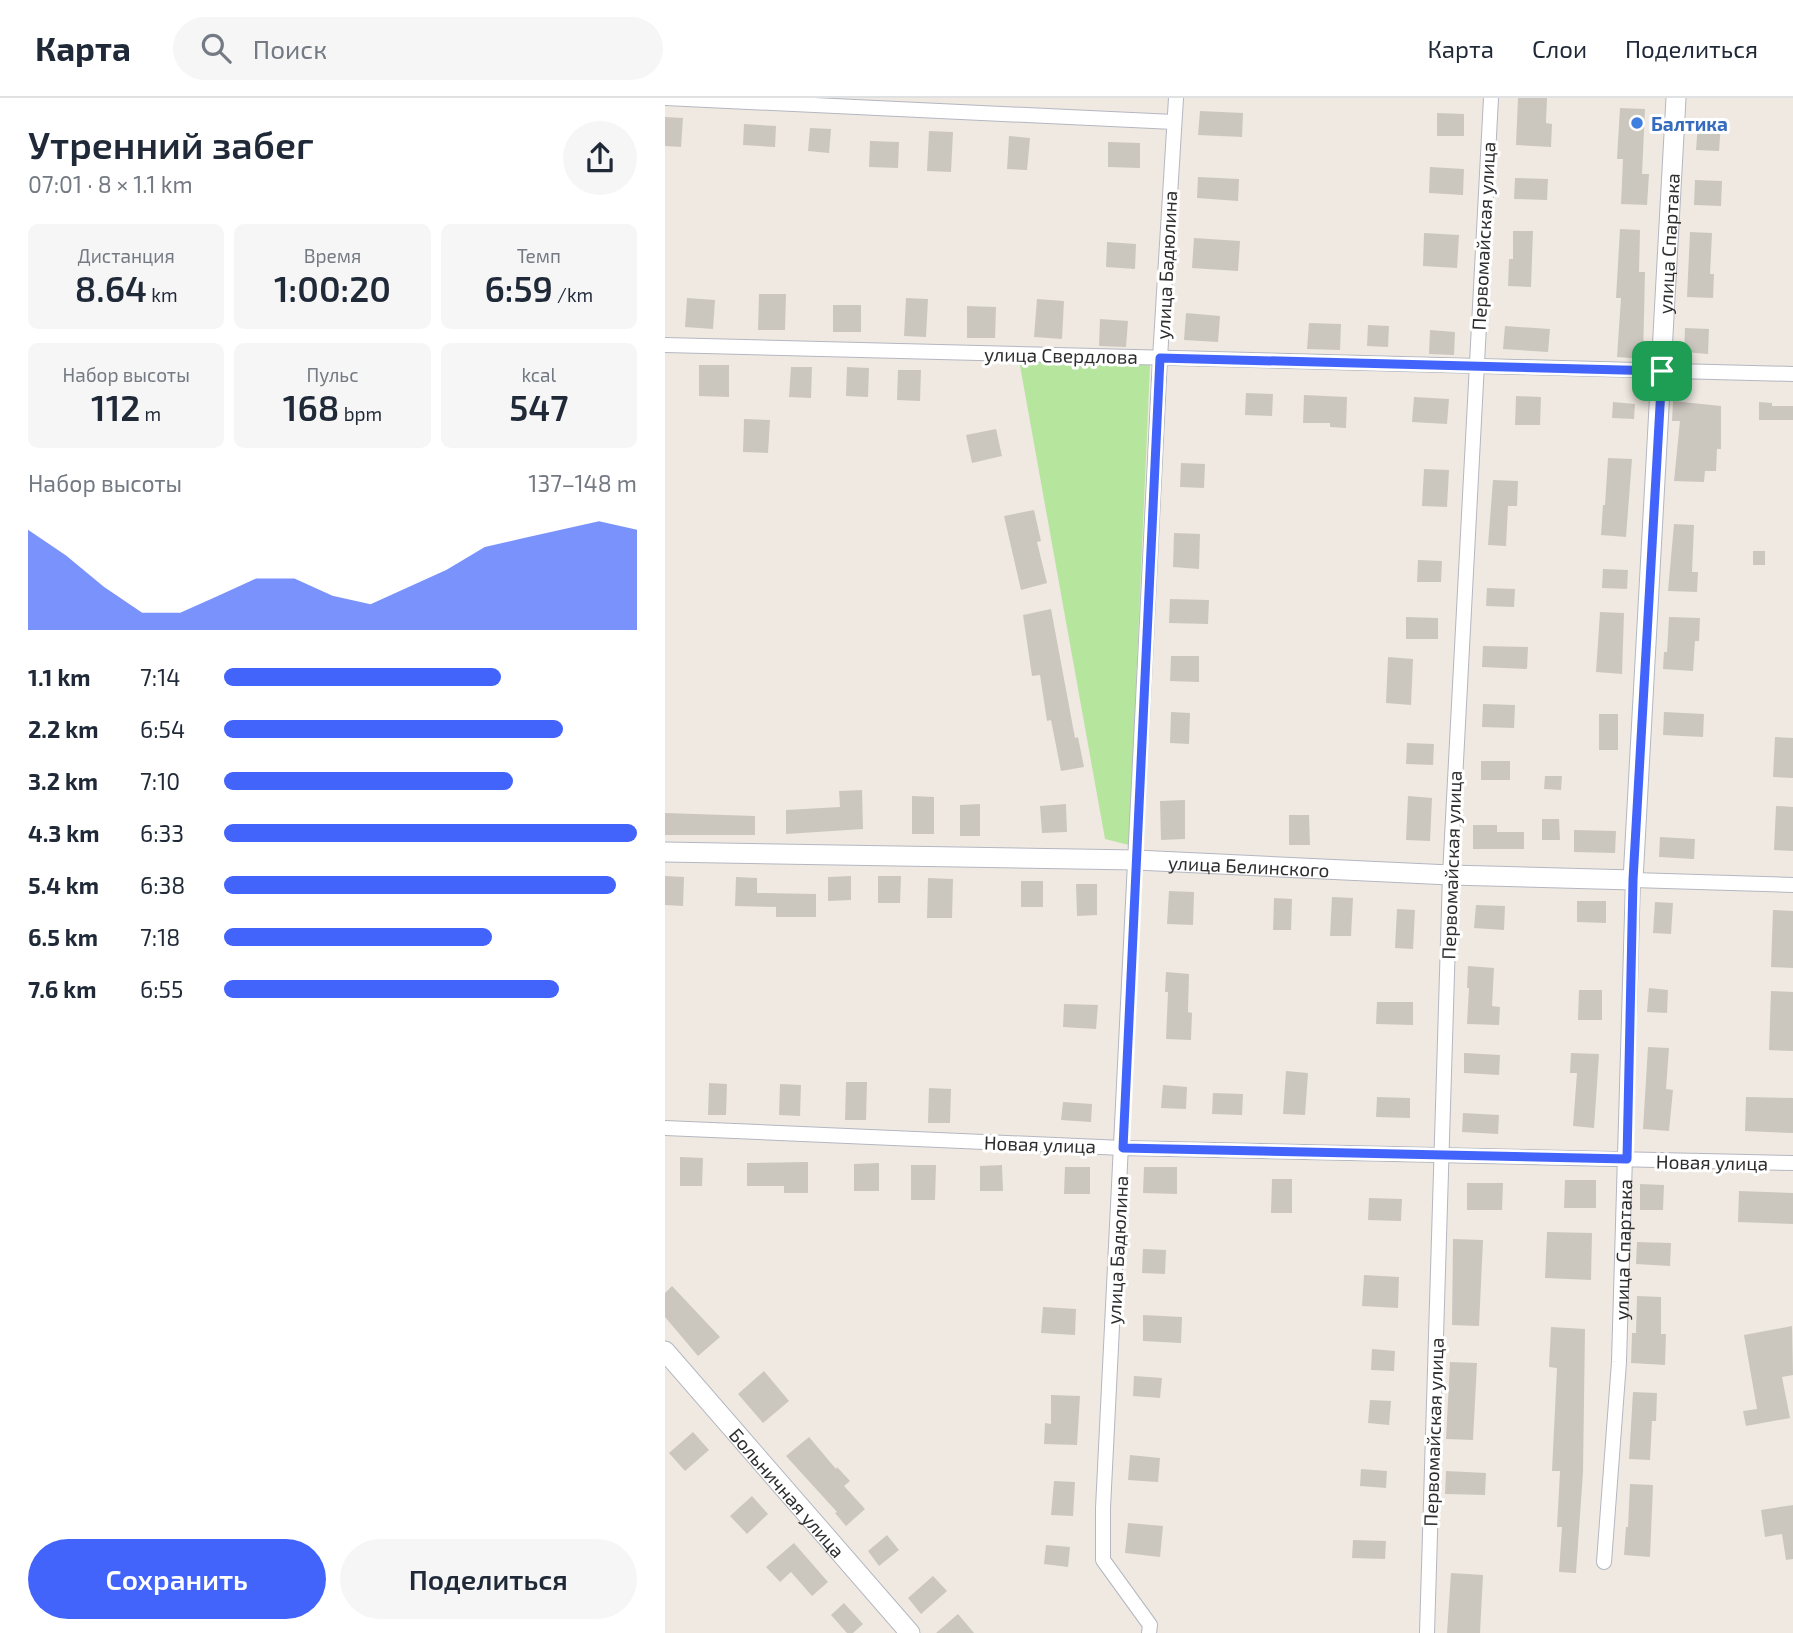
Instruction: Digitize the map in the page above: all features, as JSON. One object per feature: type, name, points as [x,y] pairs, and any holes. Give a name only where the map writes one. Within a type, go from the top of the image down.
[{"type":"street","points":[[665,98],[1174,122]]},
{"type":"street","name":"улица Бадюлина","points":[[1149,1633],[1150,1625],[1103,1560],[1103,1508],[1123,1148],[1160,358],[1176,98]]},
{"type":"street","name":"Первомайская улица","points":[[1427,1633],[1450,876],[1491,98]]},
{"type":"street","name":"улица Спартака","points":[[1604,1562],[1619,1362],[1627,1159],[1633,880],[1676,98]]},
{"type":"street","name":"улица Свердлова","points":[[665,345],[1793,374]]},
{"type":"street","name":"улица Белинского","points":[[665,852],[1136,860],[1450,876],[1793,885]]},
{"type":"street","name":"Новая улица","points":[[665,1128],[1123,1148],[1793,1163]]},
{"type":"street","name":"Больничная улица","points":[[665,1352],[910,1633]]},
{"type":"green space","points":[[1019,360],[1150,365],[1129,845],[1105,839]]},
{"type":"building","points":[[1518,98],[1547,98],[1546,123],[1552,124],[1551,147],[1516,145]]},
{"type":"building","points":[[1620,108],[1645,109],[1642,174],[1649,174],[1647,205],[1621,204],[1623,159],[1617,159]]},
{"type":"building","points":[[1200,111],[1243,113],[1242,137],[1198,135]]},
{"type":"building","points":[[1437,113],[1464,114],[1464,136],[1437,136]]},
{"type":"building","points":[[665,117],[683,118],[681,147],[665,146]]},
{"type":"building","points":[[1698,123],[1721,124],[1719,151],[1696,150]]},
{"type":"building","points":[[744,124],[776,126],[775,147],[743,145]]},
{"type":"building","points":[[810,128],[831,129],[829,153],[808,151]]},
{"type":"building","points":[[929,131],[953,132],[951,172],[927,171]]},
{"type":"building","points":[[1009,136],[1030,138],[1027,170],[1007,169]]},
{"type":"building","points":[[870,141],[899,142],[898,168],[869,167]]},
{"type":"building","points":[[1108,142],[1140,143],[1140,168],[1108,167]]},
{"type":"building","points":[[1430,167],[1464,169],[1463,195],[1429,193]]},
{"type":"building","points":[[1198,177],[1239,179],[1238,201],[1197,198]]},
{"type":"building","points":[[1515,178],[1548,179],[1547,200],[1514,199]]},
{"type":"building","points":[[1695,180],[1722,181],[1721,206],[1694,205]]},
{"type":"building","points":[[1620,229],[1640,230],[1639,272],[1645,272],[1643,359],[1617,357],[1621,298],[1616,298]]},
{"type":"building","points":[[1513,231],[1533,231],[1531,287],[1508,286],[1509,259],[1513,259]]},
{"type":"building","points":[[1690,232],[1712,233],[1710,274],[1714,274],[1713,298],[1687,297]]},
{"type":"building","points":[[1424,233],[1459,235],[1457,268],[1423,266]]},
{"type":"building","points":[[1194,238],[1240,241],[1238,271],[1192,268]]},
{"type":"building","points":[[1107,242],[1136,244],[1135,269],[1106,267]]},
{"type":"building","points":[[759,294],[786,294],[785,330],[758,330]]},
{"type":"building","points":[[687,298],[715,300],[713,329],[685,327]]},
{"type":"building","points":[[906,298],[928,299],[926,337],[904,336]]},
{"type":"building","points":[[1037,299],[1064,301],[1062,339],[1034,337]]},
{"type":"building","points":[[833,305],[861,305],[861,332],[833,332]]},
{"type":"building","points":[[967,306],[996,307],[995,338],[967,338]]},
{"type":"building","points":[[1186,313],[1220,316],[1218,342],[1184,340]]},
{"type":"building","points":[[1100,319],[1128,321],[1126,347],[1099,346]]},
{"type":"building","points":[[1309,323],[1341,324],[1340,350],[1307,349]]},
{"type":"building","points":[[1368,325],[1389,326],[1388,347],[1367,346]]},
{"type":"building","points":[[1505,326],[1550,329],[1548,352],[1503,349]]},
{"type":"building","points":[[1685,328],[1709,329],[1708,354],[1684,352]]},
{"type":"building","points":[[1430,330],[1455,332],[1454,355],[1429,354]]},
{"type":"building","points":[[699,365],[729,365],[729,397],[699,396]]},
{"type":"building","points":[[791,367],[812,367],[811,398],[789,397]]},
{"type":"building","points":[[847,367],[869,368],[868,397],[846,396]]},
{"type":"building","points":[[898,370],[921,370],[920,401],[897,400]]},
{"type":"building","points":[[1246,393],[1273,394],[1272,416],[1245,415]]},
{"type":"building","points":[[1304,395],[1347,397],[1346,428],[1330,427],[1330,423],[1303,423]]},
{"type":"building","points":[[1516,396],[1541,397],[1540,425],[1515,425]]},
{"type":"building","points":[[1414,397],[1449,399],[1447,424],[1412,422]]},
{"type":"building","points":[[1673,401],[1721,406],[1721,449],[1717,449],[1716,471],[1705,471],[1704,482],[1674,481],[1680,421],[1672,421]]},
{"type":"building","points":[[1613,402],[1635,404],[1634,419],[1612,418]]},
{"type":"building","points":[[1759,402],[1772,403],[1772,406],[1793,406],[1793,420],[1759,420]]},
{"type":"building","points":[[744,419],[770,420],[768,453],[743,452]]},
{"type":"building","points":[[996,429],[1002,456],[972,463],[966,435]]},
{"type":"building","points":[[1608,458],[1632,459],[1626,537],[1601,535]]},
{"type":"building","points":[[1181,463],[1205,464],[1204,488],[1180,487]]},
{"type":"building","points":[[1424,469],[1449,470],[1447,507],[1422,506]]},
{"type":"building","points":[[1493,480],[1518,481],[1517,506],[1508,506],[1506,546],[1488,545]]},
{"type":"building","points":[[1034,510],[1041,541],[1037,542],[1047,583],[1021,590],[1004,516]]},
{"type":"building","points":[[1674,524],[1694,525],[1692,572],[1698,572],[1697,592],[1668,591]]},
{"type":"building","points":[[1174,533],[1200,534],[1199,569],[1173,567]]},
{"type":"building","points":[[1753,551],[1765,551],[1765,565],[1753,565]]},
{"type":"building","points":[[1418,560],[1442,561],[1441,582],[1417,582]]},
{"type":"building","points":[[1603,569],[1628,570],[1627,589],[1602,588]]},
{"type":"building","points":[[1487,588],[1515,589],[1514,607],[1486,606]]},
{"type":"building","points":[[1170,599],[1209,600],[1208,624],[1169,623]]},
{"type":"building","points":[[1051,609],[1075,738],[1078,737],[1084,767],[1061,771],[1051,720],[1047,721],[1040,675],[1032,676],[1023,615]]},
{"type":"building","points":[[1600,612],[1624,613],[1622,674],[1596,672]]},
{"type":"building","points":[[1406,617],[1438,618],[1438,639],[1406,639]]},
{"type":"building","points":[[1669,617],[1700,618],[1693,671],[1663,669]]},
{"type":"building","points":[[1483,646],[1528,647],[1527,669],[1482,667]]},
{"type":"building","points":[[1171,656],[1199,656],[1199,682],[1170,681]]},
{"type":"building","points":[[1388,657],[1413,659],[1411,705],[1386,703]]},
{"type":"building","points":[[1483,704],[1515,705],[1514,728],[1482,727]]},
{"type":"building","points":[[1171,712],[1190,713],[1189,744],[1170,743]]},
{"type":"building","points":[[1664,712],[1704,714],[1703,737],[1663,735]]},
{"type":"building","points":[[1599,714],[1618,714],[1618,750],[1599,750]]},
{"type":"building","points":[[1775,737],[1793,738],[1793,778],[1773,777]]},
{"type":"building","points":[[1407,743],[1434,744],[1433,765],[1406,764]]},
{"type":"building","points":[[1481,761],[1510,761],[1510,780],[1481,780]]},
{"type":"building","points":[[1545,776],[1562,776],[1561,790],[1544,789]]},
{"type":"building","points":[[862,790],[863,829],[786,834],[786,810],[840,807],[839,791]]},
{"type":"building","points":[[912,796],[934,797],[934,834],[912,834]]},
{"type":"building","points":[[1408,796],[1432,798],[1430,841],[1406,840]]},
{"type":"building","points":[[1185,800],[1185,839],[1161,840],[1160,801]]},
{"type":"building","points":[[980,804],[980,836],[960,836],[960,805]]},
{"type":"building","points":[[1066,804],[1067,832],[1042,833],[1040,806]]},
{"type":"building","points":[[1776,806],[1793,807],[1793,851],[1774,850]]},
{"type":"building","points":[[665,813],[755,816],[755,835],[665,835]]},
{"type":"building","points":[[1289,815],[1309,815],[1310,845],[1289,845]]},
{"type":"building","points":[[1542,819],[1559,819],[1560,840],[1542,840]]},
{"type":"building","points":[[1473,825],[1497,825],[1497,832],[1524,832],[1524,849],[1473,849]]},
{"type":"building","points":[[1574,830],[1616,831],[1615,853],[1574,852]]},
{"type":"building","points":[[1660,837],[1695,839],[1694,859],[1659,857]]},
{"type":"building","points":[[665,876],[684,877],[683,906],[665,905]]},
{"type":"building","points":[[851,876],[851,900],[828,901],[828,877]]},
{"type":"building","points":[[878,876],[901,876],[900,903],[878,903]]},
{"type":"building","points":[[736,877],[757,878],[757,893],[816,894],[816,917],[776,917],[776,907],[735,906]]},
{"type":"building","points":[[928,878],[953,879],[952,918],[927,918]]},
{"type":"building","points":[[1021,881],[1043,881],[1043,907],[1021,907]]},
{"type":"building","points":[[1076,884],[1097,884],[1097,915],[1077,916]]},
{"type":"building","points":[[1169,891],[1194,892],[1193,925],[1167,924]]},
{"type":"building","points":[[1332,897],[1353,898],[1351,936],[1330,936]]},
{"type":"building","points":[[1274,898],[1292,899],[1291,930],[1273,930]]},
{"type":"building","points":[[1577,901],[1606,901],[1606,923],[1577,922]]},
{"type":"building","points":[[1655,902],[1673,903],[1671,934],[1653,933]]},
{"type":"building","points":[[1476,905],[1505,906],[1504,930],[1474,928]]},
{"type":"building","points":[[1397,909],[1415,910],[1413,949],[1395,948]]},
{"type":"building","points":[[1773,910],[1793,911],[1793,968],[1771,967]]},
{"type":"building","points":[[1468,966],[1494,968],[1492,1006],[1500,1007],[1499,1025],[1467,1024]]},
{"type":"building","points":[[1166,972],[1189,974],[1188,1012],[1192,1013],[1191,1040],[1166,1039]]},
{"type":"building","points":[[1649,988],[1668,990],[1667,1013],[1647,1012]]},
{"type":"building","points":[[1579,990],[1602,990],[1602,1020],[1578,1020]]},
{"type":"building","points":[[1771,991],[1793,992],[1793,1051],[1769,1050]]},
{"type":"building","points":[[1377,1002],[1413,1002],[1413,1025],[1376,1024]]},
{"type":"building","points":[[1064,1004],[1098,1005],[1096,1029],[1063,1027]]},
{"type":"building","points":[[1648,1047],[1669,1048],[1666,1089],[1673,1090],[1669,1131],[1643,1129]]},
{"type":"building","points":[[1464,1053],[1500,1055],[1499,1075],[1464,1073]]},
{"type":"building","points":[[1571,1053],[1599,1054],[1594,1128],[1573,1126],[1577,1073],[1570,1073]]},
{"type":"building","points":[[1286,1071],[1308,1073],[1305,1115],[1283,1114]]},
{"type":"building","points":[[846,1082],[867,1082],[866,1120],[845,1120]]},
{"type":"building","points":[[709,1083],[727,1084],[726,1115],[708,1115]]},
{"type":"building","points":[[780,1084],[801,1085],[800,1116],[779,1115]]},
{"type":"building","points":[[1163,1085],[1187,1087],[1186,1109],[1161,1108]]},
{"type":"building","points":[[929,1088],[951,1089],[950,1123],[928,1123]]},
{"type":"building","points":[[1213,1093],[1243,1094],[1242,1115],[1212,1114]]},
{"type":"building","points":[[1377,1097],[1410,1098],[1410,1118],[1376,1117]]},
{"type":"building","points":[[1746,1097],[1793,1098],[1793,1133],[1745,1131]]},
{"type":"building","points":[[1063,1102],[1092,1104],[1091,1122],[1061,1120]]},
{"type":"building","points":[[1463,1113],[1499,1115],[1498,1134],[1462,1132]]},
{"type":"building","points":[[680,1157],[703,1158],[702,1186],[680,1186]]},
{"type":"building","points":[[808,1162],[808,1193],[784,1193],[784,1186],[747,1186],[747,1163]]},
{"type":"building","points":[[879,1163],[879,1191],[854,1191],[854,1164]]},
{"type":"building","points":[[911,1165],[936,1165],[935,1200],[911,1200]]},
{"type":"building","points":[[1002,1165],[1003,1191],[980,1191],[980,1166]]},
{"type":"building","points":[[1065,1167],[1090,1167],[1090,1194],[1064,1194]]},
{"type":"building","points":[[1144,1167],[1177,1167],[1177,1194],[1143,1193]]},
{"type":"building","points":[[1272,1179],[1292,1179],[1292,1213],[1271,1213]]},
{"type":"building","points":[[1565,1180],[1596,1180],[1596,1208],[1564,1208]]},
{"type":"building","points":[[1467,1183],[1503,1183],[1502,1210],[1467,1210]]},
{"type":"building","points":[[1640,1184],[1664,1185],[1663,1210],[1640,1210]]},
{"type":"building","points":[[1739,1191],[1793,1193],[1793,1224],[1738,1222]]},
{"type":"building","points":[[1369,1198],[1402,1199],[1401,1221],[1368,1220]]},
{"type":"building","points":[[1547,1232],[1592,1233],[1591,1280],[1545,1278]]},
{"type":"building","points":[[1453,1239],[1483,1240],[1479,1326],[1452,1325]]},
{"type":"building","points":[[1637,1242],[1671,1243],[1670,1266],[1636,1264]]},
{"type":"building","points":[[1143,1249],[1166,1250],[1165,1274],[1142,1273]]},
{"type":"building","points":[[1364,1275],[1399,1277],[1398,1308],[1362,1306]]},
{"type":"building","points":[[672,1286],[720,1337],[698,1356],[665,1317],[665,1293]]},
{"type":"building","points":[[1637,1296],[1661,1297],[1661,1334],[1666,1334],[1665,1365],[1631,1363],[1632,1333],[1636,1333]]},
{"type":"building","points":[[1043,1307],[1076,1309],[1075,1335],[1041,1333]]},
{"type":"building","points":[[1143,1315],[1182,1317],[1181,1343],[1143,1341]]},
{"type":"building","points":[[1792,1326],[1793,1375],[1782,1377],[1790,1418],[1746,1426],[1743,1411],[1757,1409],[1744,1335]]},
{"type":"building","points":[[1551,1327],[1585,1329],[1583,1472],[1576,1573],[1559,1572],[1562,1527],[1557,1527],[1560,1471],[1552,1471],[1557,1368],[1549,1367]]},
{"type":"building","points":[[1372,1349],[1395,1351],[1394,1371],[1371,1370]]},
{"type":"building","points":[[1450,1362],[1477,1363],[1473,1440],[1446,1439]]},
{"type":"building","points":[[764,1371],[789,1401],[763,1423],[738,1394]]},
{"type":"building","points":[[1134,1376],[1162,1378],[1160,1398],[1133,1396]]},
{"type":"building","points":[[1633,1392],[1657,1393],[1650,1460],[1629,1459]]},
{"type":"building","points":[[1051,1395],[1080,1396],[1077,1445],[1044,1444],[1045,1423],[1051,1424]]},
{"type":"building","points":[[1370,1400],[1391,1401],[1389,1425],[1368,1423]]},
{"type":"building","points":[[693,1432],[709,1450],[685,1471],[669,1453]]},
{"type":"building","points":[[809,1437],[850,1481],[844,1486],[865,1509],[846,1526],[835,1513],[837,1512],[786,1456]]},
{"type":"building","points":[[1130,1455],[1160,1458],[1158,1482],[1128,1480]]},
{"type":"building","points":[[1361,1469],[1387,1471],[1386,1488],[1360,1486]]},
{"type":"building","points":[[1446,1471],[1486,1473],[1485,1495],[1445,1494]]},
{"type":"building","points":[[1054,1481],[1075,1482],[1073,1516],[1051,1515]]},
{"type":"building","points":[[1630,1484],[1653,1485],[1650,1557],[1624,1555]]},
{"type":"building","points":[[752,1496],[768,1514],[747,1534],[730,1516]]},
{"type":"building","points":[[1793,1505],[1793,1559],[1786,1560],[1782,1534],[1765,1537],[1761,1510]]},
{"type":"building","points":[[1128,1523],[1163,1526],[1160,1557],[1125,1553]]},
{"type":"building","points":[[887,1535],[899,1550],[879,1566],[868,1551]]},
{"type":"building","points":[[1353,1540],[1386,1541],[1385,1559],[1352,1558]]},
{"type":"building","points":[[794,1543],[828,1582],[812,1596],[791,1572],[780,1582],[766,1567]]},
{"type":"building","points":[[1046,1545],[1070,1547],[1068,1567],[1044,1564]]},
{"type":"building","points":[[1451,1573],[1483,1575],[1480,1633],[1447,1633]]},
{"type":"building","points":[[933,1576],[947,1591],[921,1614],[908,1598]]},
{"type":"building","points":[[844,1603],[863,1624],[853,1633],[847,1633],[831,1615]]},
{"type":"building","points":[[958,1614],[974,1633],[936,1633]]},
{"type":"place","name":"Балтика","points":[[1637,123]]},
{"type":"route","points":[[1160,358],[1662,371],[1633,880],[1627,1159],[1123,1148],[1160,358]]}]
